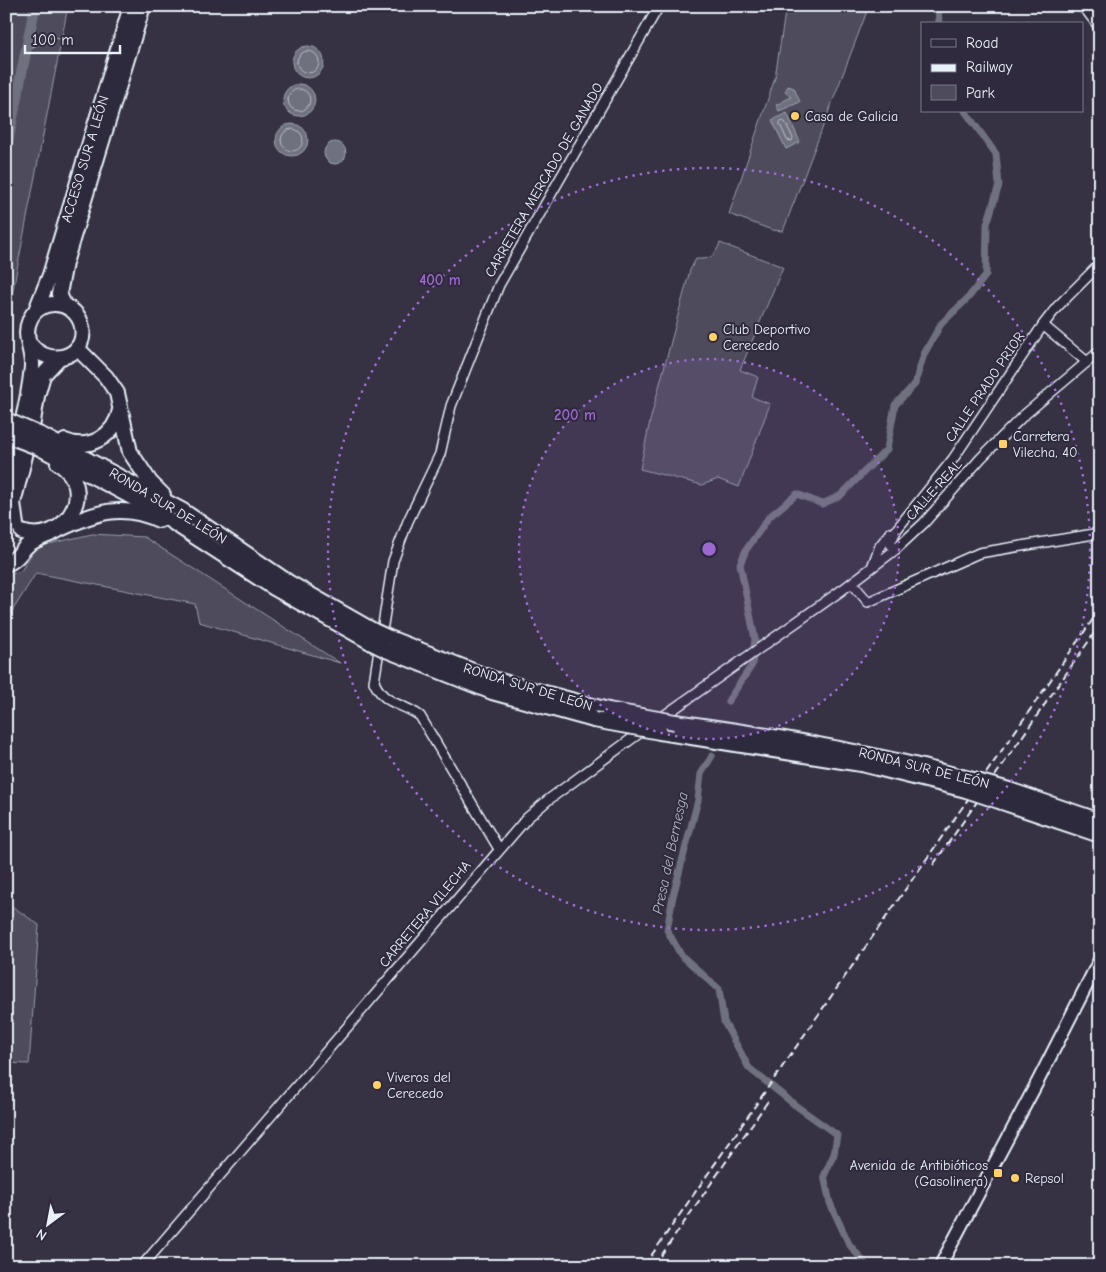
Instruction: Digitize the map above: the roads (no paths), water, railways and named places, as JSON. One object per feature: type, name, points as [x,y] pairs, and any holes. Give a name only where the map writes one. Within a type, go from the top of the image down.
[{"type":"highway","name":"ACCESO SUR A LEÓN","points":[[36,310],[50,275],[131,6]]},
{"type":"highway","name":"ACCESO SUR A LEÓN","points":[[64,305],[59,294],[65,263],[143,6]]},
{"type":"highway","points":[[6,482],[23,422],[32,368],[31,346],[27,331],[28,323],[36,310],[50,304],[64,305],[74,312],[82,327],[82,334],[68,354],[48,368],[39,389],[32,428],[13,503],[15,526],[23,549]]},
{"type":"highway","points":[[31,346],[43,356],[68,354],[90,362],[113,386],[121,404],[130,452],[150,482],[183,511]]},
{"type":"highway","points":[[40,446],[80,445],[102,439],[117,422],[121,404]]},
{"type":"highway","name":"RONDA SUR DE LEÓN","points":[[6,420],[40,446],[143,503],[274,588],[386,644],[492,692],[594,720],[861,764],[969,785]]},
{"type":"highway","name":"RONDA SUR DE LEÓN","points":[[9,436],[40,446],[183,511],[373,637]]},
{"type":"highway","points":[[15,526],[39,534],[57,527],[69,518],[76,503],[78,491],[72,476],[40,446]]},
{"type":"highway","points":[[6,564],[15,560],[23,549],[36,540],[86,516],[106,511],[135,511],[166,524],[243,573],[274,588]]},
{"type":"highway","name":"RONDA SUR DE LEÓN","points":[[386,644],[496,680],[608,710],[863,752],[1005,796],[1100,820]]},
{"type":"highway","name":"RONDA SUR DE LEÓN","points":[[1005,796],[1100,834]]},
{"type":"main road","points":[[940,1266],[1100,959]]},
{"type":"main road","points":[[1082,993],[1100,966]]},
{"type":"main road","points":[[1042,1073],[1100,974]]},
{"type":"street","name":"CARRETERA MERCADO DE GANADO","points":[[499,849],[420,716],[411,709],[386,700],[380,694],[374,682],[393,561],[408,522],[440,454],[451,406],[499,285],[658,6]]},
{"type":"street","points":[[1080,6],[1087,11],[1100,28]]},
{"type":"street","name":"CALLE PRADO PRIOR","points":[[872,568],[880,546],[949,466],[1043,325],[1057,307],[1100,264]]},
{"type":"street","points":[[1043,325],[1087,362]]},
{"type":"street","name":"CALLE REAL","points":[[778,635],[895,550],[924,523],[1016,422],[1100,352]]},
{"type":"street","points":[[895,550],[890,543],[896,528]]},
{"type":"street","points":[[852,583],[868,602],[979,553],[1100,533]]},
{"type":"street","points":[[880,546],[887,557]]},
{"type":"street","name":"CARRETERA VILECHA","points":[[142,1266],[499,849],[528,818],[548,800],[778,635]]},
{"type":"water","points":[[308,46],[320,50],[324,62],[320,74],[308,78],[296,74],[292,62],[296,50]]},
{"type":"water","points":[[299,84],[311,88],[315,100],[311,112],[299,116],[287,112],[283,100],[287,88]]},
{"type":"water","points":[[788,86],[794,88],[800,102],[779,111],[776,105],[791,97],[785,92]]},
{"type":"water","points":[[787,113],[800,142],[786,149],[772,120]]},
{"type":"water","points":[[292,124],[304,128],[308,140],[304,152],[292,156],[280,152],[276,140],[280,128]]},
{"type":"water","points":[[331,142],[339,142],[346,149],[346,157],[339,164],[331,164],[324,157],[324,149]]},
{"type":"waterway","points":[[6,150],[35,6]]},
{"type":"waterway","name":"Presa del Bernesga","points":[[938,6],[939,22]]},
{"type":"waterway","points":[[26,50],[51,37],[69,40]]},
{"type":"waterway","name":"Presa del Bernesga","points":[[728,701],[752,665],[755,639],[740,564],[746,550],[769,517],[797,494],[822,504],[840,496],[887,449],[895,405],[915,384],[924,354],[941,324],[968,298],[986,275],[987,224],[999,185],[996,154],[966,112]]},
{"type":"waterway","name":"Presa del Bernesga","points":[[712,756],[701,774],[698,800],[673,896],[667,930],[681,955],[719,989],[724,1022],[749,1068],[795,1105],[837,1135],[834,1154],[824,1176],[830,1203],[849,1244],[867,1266]]},
{"type":"railway","points":[[644,1266],[1100,609]]},
{"type":"railway","points":[[933,865],[1100,625]]},
{"type":"railway","points":[[654,1266],[768,1101]]},
{"type":"place","name":"Casa de Galicia","points":[[795,116]]},
{"type":"place","name":"Club Deportivo Cerecedo","points":[[713,337]]},
{"type":"place","name":"Carretera Vilecha, 40","points":[[1003,444]]},
{"type":"place","name":"Viveros del Cerecedo","points":[[377,1085]]},
{"type":"place","name":"Avenida de Antibióticos (Gasolinera)","points":[[998,1173]]},
{"type":"place","name":"Repsol","points":[[1015,1178]]}]
